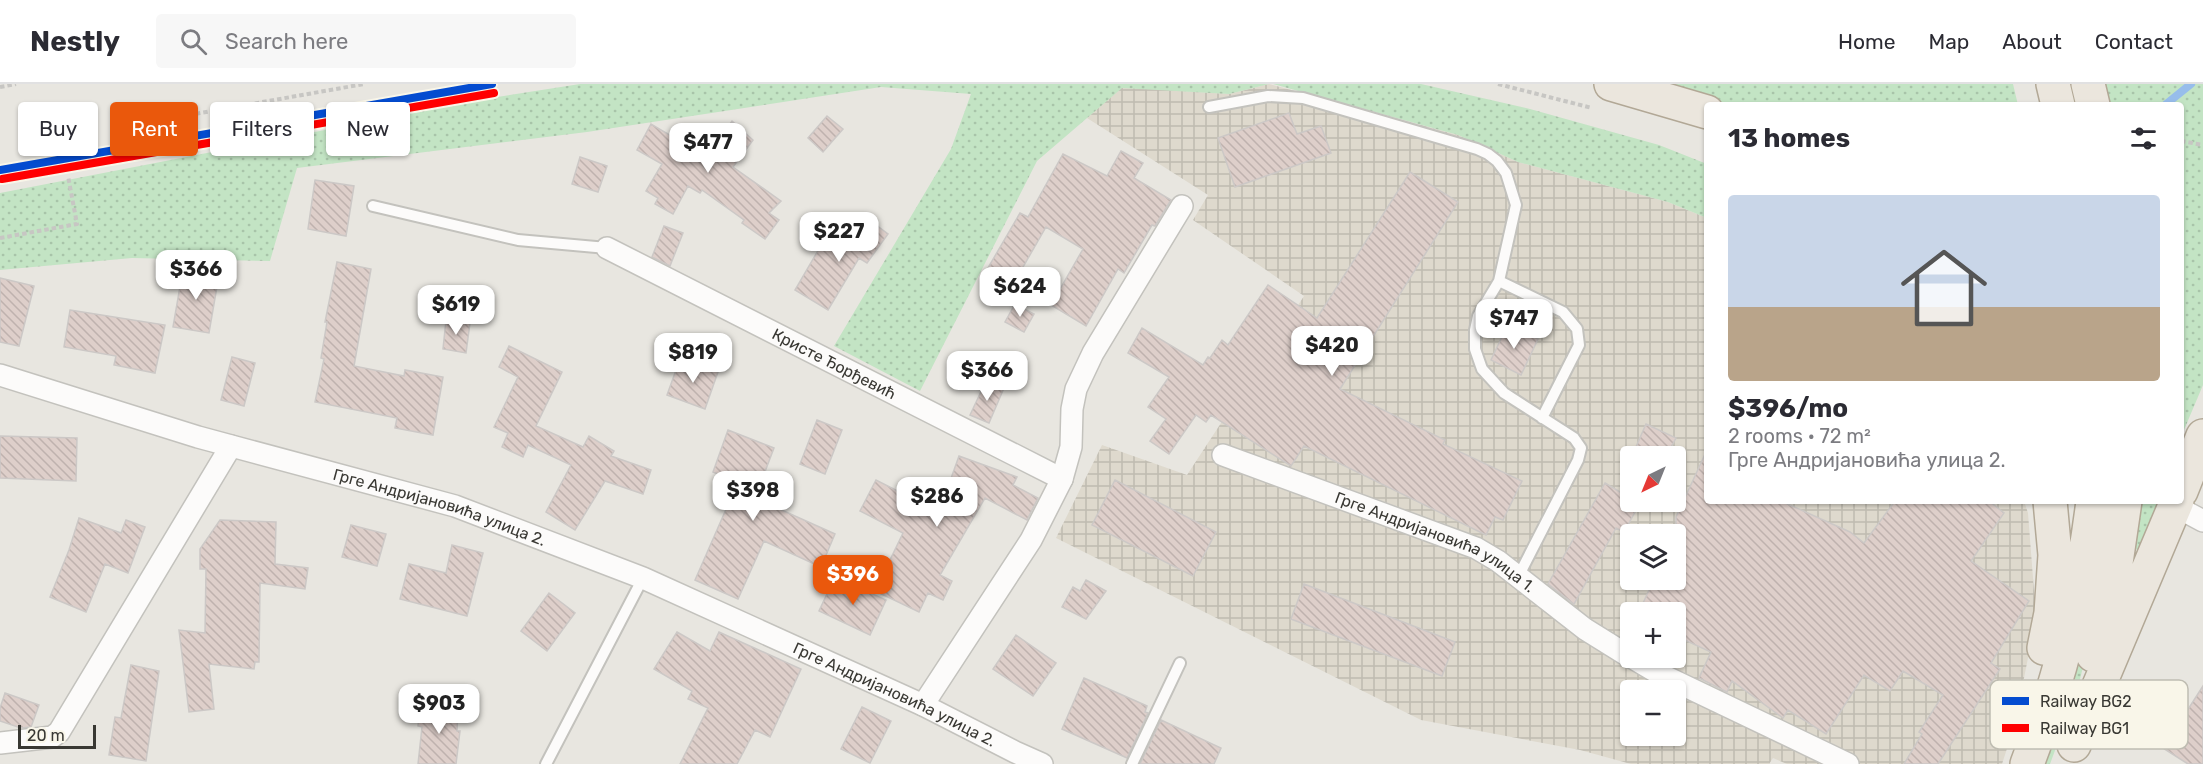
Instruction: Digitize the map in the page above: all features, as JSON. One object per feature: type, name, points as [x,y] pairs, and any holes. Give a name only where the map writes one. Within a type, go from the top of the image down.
[{"type":"main road","points":[[1611,84],[1704,111]]},
{"type":"main road","points":[[2053,84],[2057,102]]},
{"type":"main road","points":[[2088,84],[2092,102]]},
{"type":"main road","points":[[2184,484],[2203,436]]},
{"type":"main road","points":[[2040,680],[2051,613],[2055,555],[2050,504]]},
{"type":"main road","points":[[2055,680],[2082,575],[2093,504]]},
{"type":"main road","points":[[2089,680],[2116,563],[2125,504]]},
{"type":"main road","points":[[2101,680],[2176,504]]},
{"type":"main road","points":[[2027,764],[2029,749]]},
{"type":"main road","points":[[2027,764],[2033,749]]},
{"type":"street","points":[[923,705],[1031,540],[1062,479],[1071,447],[1072,409],[1076,389],[1094,352],[1182,206]]},
{"type":"street","name":"Кристе Ђорђевић","points":[[607,248],[1062,479]]},
{"type":"street","name":"Грге Андријановића улица 2.","points":[[0,375],[231,446],[455,506],[643,578],[923,705],[1011,758],[1042,764]]},
{"type":"street","points":[[0,743],[52,737],[59,732],[231,446]]},
{"type":"street","name":"Грге Андријановића улица 1.","points":[[1223,455],[1476,548],[1585,629],[1620,650]]},
{"type":"street","points":[[2184,504],[2203,521]]},
{"type":"street","name":"Грге Андријановића улица 1.","points":[[1650,668],[1848,764]]},
{"type":"lane","points":[[1209,107],[1269,96],[1303,98],[1477,149],[1497,161],[1506,173],[1516,205],[1499,280],[1478,316],[1475,349],[1482,369],[1504,393],[1574,438],[1581,448],[1578,460],[1518,577]]},
{"type":"lane","points":[[373,206],[518,240],[607,248]]},
{"type":"lane","points":[[1499,280],[1563,312],[1577,329],[1579,345],[1542,418]]},
{"type":"lane","points":[[546,764],[643,578]]},
{"type":"lane","points":[[1132,764],[1180,663]]},
{"type":"path","points":[[0,87],[16,84]]},
{"type":"path","points":[[198,113],[364,84]]},
{"type":"path","points":[[2184,142],[2203,145]]},
{"type":"path","points":[[0,238],[77,224],[68,176]]},
{"type":"shaded area","points":[[1269,84],[1458,135],[1518,162],[1668,202],[1704,217],[1704,504],[2025,504],[2028,513],[2036,617],[2024,680],[1990,680],[1990,749],[2007,749],[2002,764],[1787,764],[1773,758],[1769,764],[1631,764],[1580,750],[1421,720],[1056,538],[1102,445],[1187,475],[1304,296],[1193,220],[1208,195],[1087,118],[1122,87],[1229,94]]},
{"type":"green space","points":[[580,84],[1269,84],[1229,94],[1122,88],[1037,161],[920,391],[834,346],[951,149],[971,94],[881,87],[587,132],[410,154],[410,114]]},
{"type":"green space","points":[[1273,84],[1421,84],[1530,109],[1659,145],[1704,163],[1704,217],[1668,202],[1518,162],[1458,135]]},
{"type":"green space","points":[[1663,84],[2013,84],[2017,102],[1712,102]]},
{"type":"green space","points":[[2101,84],[2203,84],[2203,385],[2184,430],[2184,102],[2105,102]]},
{"type":"green space","points":[[326,130],[326,156],[394,156],[297,168],[270,261],[132,258],[0,270],[0,193],[210,152],[210,156],[314,156],[314,132]]},
{"type":"green space","points":[[2138,504],[2158,504],[2141,551],[2132,548]]},
{"type":"green space","points":[[2083,642],[2089,643],[2080,680],[2071,680]]},
{"type":"green space","points":[[2048,749],[2056,749],[2050,764],[2043,764]]},
{"type":"building","points":[[1289,113],[1297,134],[1321,126],[1331,153],[1235,187],[1218,138]]},
{"type":"building","points":[[827,116],[843,129],[823,152],[808,138]]},
{"type":"building","points":[[732,121],[753,140],[733,167],[781,201],[769,213],[779,220],[765,239],[742,223],[744,220],[702,190],[700,193],[688,186],[673,214],[655,204],[658,198],[646,191],[662,164],[637,150],[651,124],[678,140],[684,128],[715,145]]},
{"type":"building","points":[[1121,151],[1143,163],[1134,178],[1171,200],[1155,226],[1152,225],[1124,273],[1118,269],[1086,326],[1051,305],[1083,249],[1046,227],[1011,288],[985,273],[1020,213],[1028,217],[1063,154],[1107,176]]},
{"type":"building","points":[[580,157],[607,166],[598,192],[572,184]]},
{"type":"building","points":[[1410,172],[1458,202],[1340,389],[1445,440],[1443,444],[1522,481],[1503,520],[1495,517],[1486,535],[1304,446],[1291,466],[1211,415],[1206,422],[1196,415],[1169,454],[1150,441],[1166,419],[1148,407],[1169,377],[1128,353],[1142,328],[1203,365],[1222,340],[1228,345],[1268,285],[1317,318]]},
{"type":"building","points":[[315,180],[354,186],[346,236],[308,229]]},
{"type":"building","points":[[864,216],[888,234],[867,263],[859,258],[828,310],[795,290],[823,242],[838,251]]},
{"type":"building","points":[[664,226],[683,233],[670,266],[652,257]]},
{"type":"building","points":[[337,262],[371,269],[354,366],[404,376],[405,370],[443,377],[433,435],[395,428],[397,418],[315,402],[324,359],[321,358],[327,322],[325,322]]},
{"type":"building","points":[[183,269],[219,275],[209,333],[173,327]]},
{"type":"building","points":[[0,278],[34,286],[19,346],[0,342]]},
{"type":"building","points":[[1015,304],[1034,314],[1024,332],[1005,322]]},
{"type":"building","points":[[70,310],[165,325],[155,373],[114,365],[116,356],[64,347]]},
{"type":"building","points":[[446,320],[470,323],[466,353],[443,349]]},
{"type":"building","points":[[1508,324],[1538,339],[1521,375],[1491,360]]},
{"type":"building","points":[[509,346],[562,372],[536,426],[583,447],[589,436],[614,451],[611,456],[651,470],[643,494],[605,481],[575,530],[546,512],[571,465],[528,445],[523,457],[502,447],[508,433],[494,427],[518,377],[499,367]]},
{"type":"building","points":[[232,357],[255,363],[244,406],[221,400]]},
{"type":"building","points":[[680,359],[718,372],[705,409],[667,395]]},
{"type":"building","points":[[986,381],[1004,388],[989,423],[970,415]]},
{"type":"building","points":[[817,420],[842,430],[825,474],[800,464]]},
{"type":"building","points":[[1646,424],[1676,438],[1672,446],[1636,446]]},
{"type":"building","points":[[728,430],[774,448],[755,498],[835,534],[821,567],[764,541],[738,599],[695,580],[738,482],[713,472]]},
{"type":"building","points":[[0,436],[77,438],[76,481],[0,478]]},
{"type":"building","points":[[959,456],[1017,477],[1013,485],[1038,498],[1027,520],[985,498],[940,575],[952,581],[943,600],[928,593],[919,612],[875,591],[903,533],[860,511],[876,480],[939,512]]},
{"type":"building","points":[[1704,456],[1704,504],[1788,504],[1850,532],[1864,543],[1893,504],[1993,504],[2004,513],[1971,561],[2029,601],[1991,663],[2000,669],[1993,680],[1990,680],[1990,684],[1938,764],[1904,764],[1922,734],[1919,732],[1943,695],[1903,671],[1890,691],[1864,675],[1826,734],[1788,710],[1783,718],[1732,681],[1727,692],[1699,678],[1711,652],[1686,641],[1686,602],[1644,602],[1649,590],[1686,590],[1686,524],[1676,524],[1678,512],[1686,512],[1686,495]]},
{"type":"building","points":[[1115,480],[1216,532],[1193,576],[1092,525]]},
{"type":"building","points":[[1605,483],[1620,492],[1620,512],[1635,512],[1628,524],[1620,524],[1620,530],[1616,528],[1574,604],[1548,584]]},
{"type":"building","points":[[79,518],[121,533],[126,520],[145,527],[128,573],[105,564],[86,612],[50,597]]},
{"type":"building","points":[[220,520],[276,522],[275,564],[308,568],[305,589],[260,583],[259,662],[255,662],[254,669],[209,664],[214,709],[189,712],[179,630],[205,633],[206,569],[200,569],[200,549]]},
{"type":"building","points":[[351,525],[386,534],[377,566],[342,557]]},
{"type":"building","points":[[452,545],[483,553],[467,616],[400,599],[409,564],[446,573]]},
{"type":"building","points":[[835,577],[886,600],[870,635],[819,611]]},
{"type":"building","points":[[1086,580],[1106,591],[1086,619],[1062,607],[1073,587],[1080,591]]},
{"type":"building","points":[[1304,584],[1455,642],[1442,676],[1291,619]]},
{"type":"building","points":[[549,593],[575,613],[547,651],[521,631]]},
{"type":"building","points":[[677,632],[710,651],[719,632],[801,669],[770,737],[755,730],[737,764],[680,764],[708,708],[688,699],[692,691],[654,669]]},
{"type":"building","points":[[1016,635],[1056,663],[1033,696],[993,669]]},
{"type":"building","points":[[131,665],[159,671],[146,761],[109,755],[115,717],[121,718]]},
{"type":"building","points":[[1084,678],[1147,706],[1145,712],[1148,713],[1127,758],[1062,729]]},
{"type":"building","points":[[2203,686],[2203,764],[2188,764],[2164,749],[2188,749],[2188,709]]},
{"type":"building","points":[[5,693],[39,705],[31,727],[21,728],[0,721],[0,708]]},
{"type":"building","points":[[420,704],[458,707],[457,731],[460,731],[456,764],[418,764],[422,727],[418,726]]},
{"type":"building","points":[[862,707],[891,721],[870,763],[841,749]]},
{"type":"building","points":[[1161,720],[1221,748],[1214,764],[1140,764]]},
{"type":"waterway","points":[[2169,102],[2191,84]]},
{"type":"rail line","name":"BG2","points":[[0,170],[492,84]]},
{"type":"rail line","name":"BG1","points":[[2,179],[494,93]]}]
